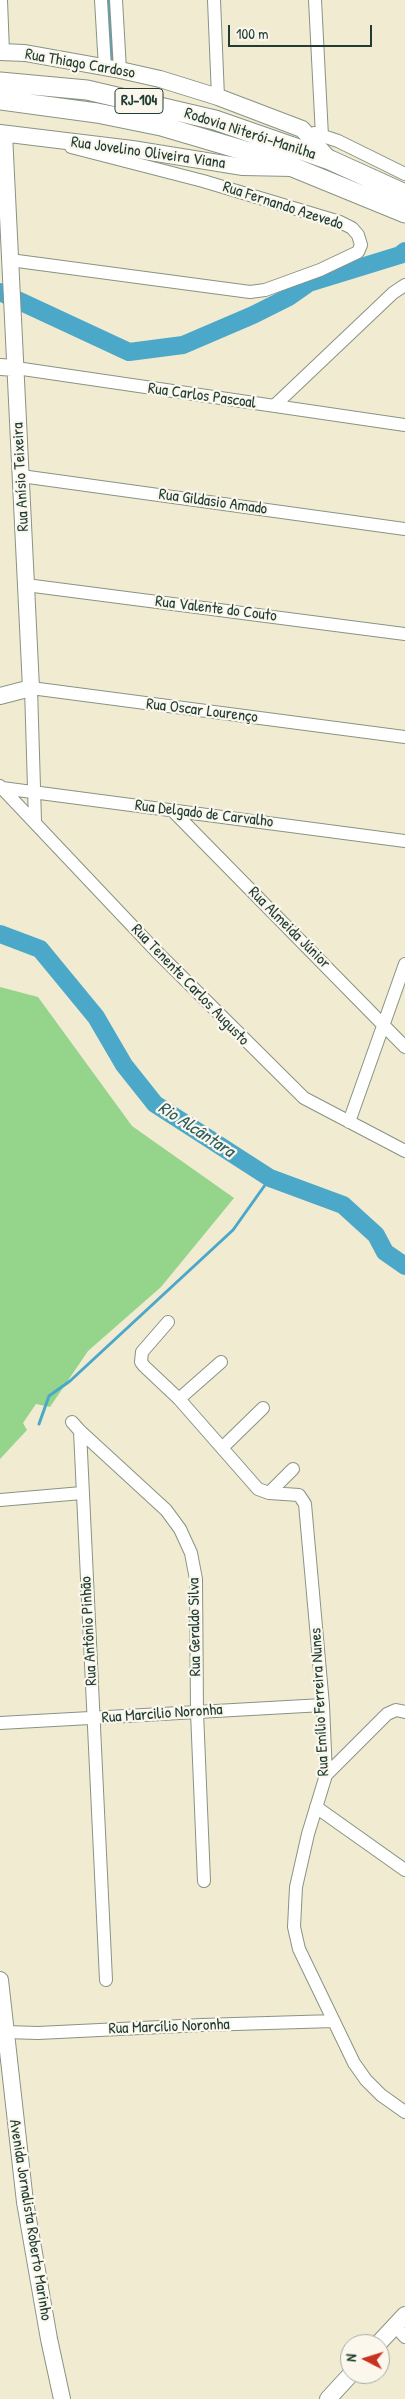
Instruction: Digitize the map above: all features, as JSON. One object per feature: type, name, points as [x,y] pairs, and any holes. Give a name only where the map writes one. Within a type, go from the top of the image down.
[{"type":"highway","name":"Rodovia Niterói-Manilha","points":[[0,82],[87,90],[150,103],[215,120],[330,160],[405,194]]},
{"type":"highway","name":"Rodovia Niterói-Manilha","points":[[0,100],[97,113],[161,126],[297,168],[405,213]]},
{"type":"main road","name":"Rua Thiago Cardoso","points":[[2,52],[25,53],[112,69],[160,79],[218,97],[302,129],[330,160]]},
{"type":"main road","name":"Rua Jovelino Oliveira Viana","points":[[2,134],[132,149],[243,167],[297,168]]},
{"type":"main road","name":"Rua Anísio Teixeira","points":[[2,134],[12,304],[8,368],[21,476],[31,688]]},
{"type":"main road","name":"Rua Oscar Lourenço","points":[[0,696],[31,688]]},
{"type":"main road","name":"Avenida Jornalista Roberto Marinho","points":[[0,1980],[29,2228],[47,2331],[62,2399]]},
{"type":"main road","points":[[390,2335],[402,2326]]},
{"type":"main road","points":[[328,2399],[342,2384]]},
{"type":"street","points":[[2,0],[2,52]]},
{"type":"street","points":[[101,0],[112,69]]},
{"type":"street","points":[[112,69],[116,0]]},
{"type":"street","points":[[214,0],[218,97]]},
{"type":"street","points":[[315,0],[322,136]]},
{"type":"street","name":"Rua Thiago Cardoso","points":[[302,129],[322,136],[405,174]]},
{"type":"street","name":"Rua Fernando Azevedo","points":[[10,260],[250,292],[265,290],[320,270],[358,252],[361,245],[358,235],[352,228],[340,222],[254,196],[94,154],[45,139]]},
{"type":"street","points":[[274,406],[393,293],[405,285]]},
{"type":"street","name":"Rua Carlos Pascoal","points":[[8,368],[405,425]]},
{"type":"street","name":"Rua Gildasio Amado","points":[[21,476],[405,528]]},
{"type":"street","name":"Rua Valente do Couto","points":[[26,585],[405,634]]},
{"type":"street","name":"Rua Oscar Lourenço","points":[[31,688],[405,737]]},
{"type":"street","name":"Rua Anísio Teixeira","points":[[31,688],[36,792],[35,821]]},
{"type":"street","name":"Rua Delgado de Carvalho","points":[[1,787],[405,841]]},
{"type":"street","name":"Rua Tenente Carlos Augusto","points":[[1,787],[156,951],[270,1067],[304,1098],[405,1152]]},
{"type":"street","name":"Rua Almeida Júnior","points":[[172,810],[405,1047]]},
{"type":"street","points":[[349,1122],[405,964]]},
{"type":"street","name":"Rua Emílio Ferreira Nunes","points":[[168,1322],[146,1345],[142,1352],[141,1362],[179,1399],[258,1489],[270,1493],[299,1495],[305,1504],[323,1705],[326,1775],[296,1887],[294,1927],[299,1949],[354,2063],[366,2080],[405,2112]]},
{"type":"street","points":[[179,1399],[221,1362]]},
{"type":"street","points":[[222,1448],[263,1408]]},
{"type":"street","name":"Rua Antônio Pinhão","points":[[76,1426],[82,1493],[106,1980]]},
{"type":"street","name":"Rua Geraldo Silva","points":[[76,1426],[166,1510],[180,1529],[191,1553],[196,1579],[197,1712],[204,1881]]},
{"type":"street","points":[[270,1493],[293,1469]]},
{"type":"street","points":[[0,1500],[82,1493]]},
{"type":"street","name":"Rua Marcilio Noronha","points":[[0,1723],[323,1705]]},
{"type":"street","points":[[326,1775],[387,1714],[396,1710],[405,1712]]},
{"type":"street","points":[[316,1807],[405,1870]]},
{"type":"street","name":"Rua Marcílio Noronha","points":[[5,2032],[334,2022]]},
{"type":"green space","points":[[0,987],[38,997],[132,1126],[234,1198],[161,1287],[88,1351],[50,1407],[36,1404],[23,1423],[27,1430],[0,1459]]},
{"type":"waterway","points":[[108,0],[110,57]]},
{"type":"waterway","points":[[0,292],[129,352],[183,345],[253,315],[289,297],[309,283],[400,255],[405,251]]},
{"type":"waterway","name":"Rio Alcântara","points":[[0,934],[40,949],[96,1017],[124,1065],[155,1104],[270,1178],[343,1205],[376,1235],[385,1252],[405,1266]]},
{"type":"waterway","points":[[39,1424],[49,1396],[70,1381],[233,1230],[270,1178]]}]
